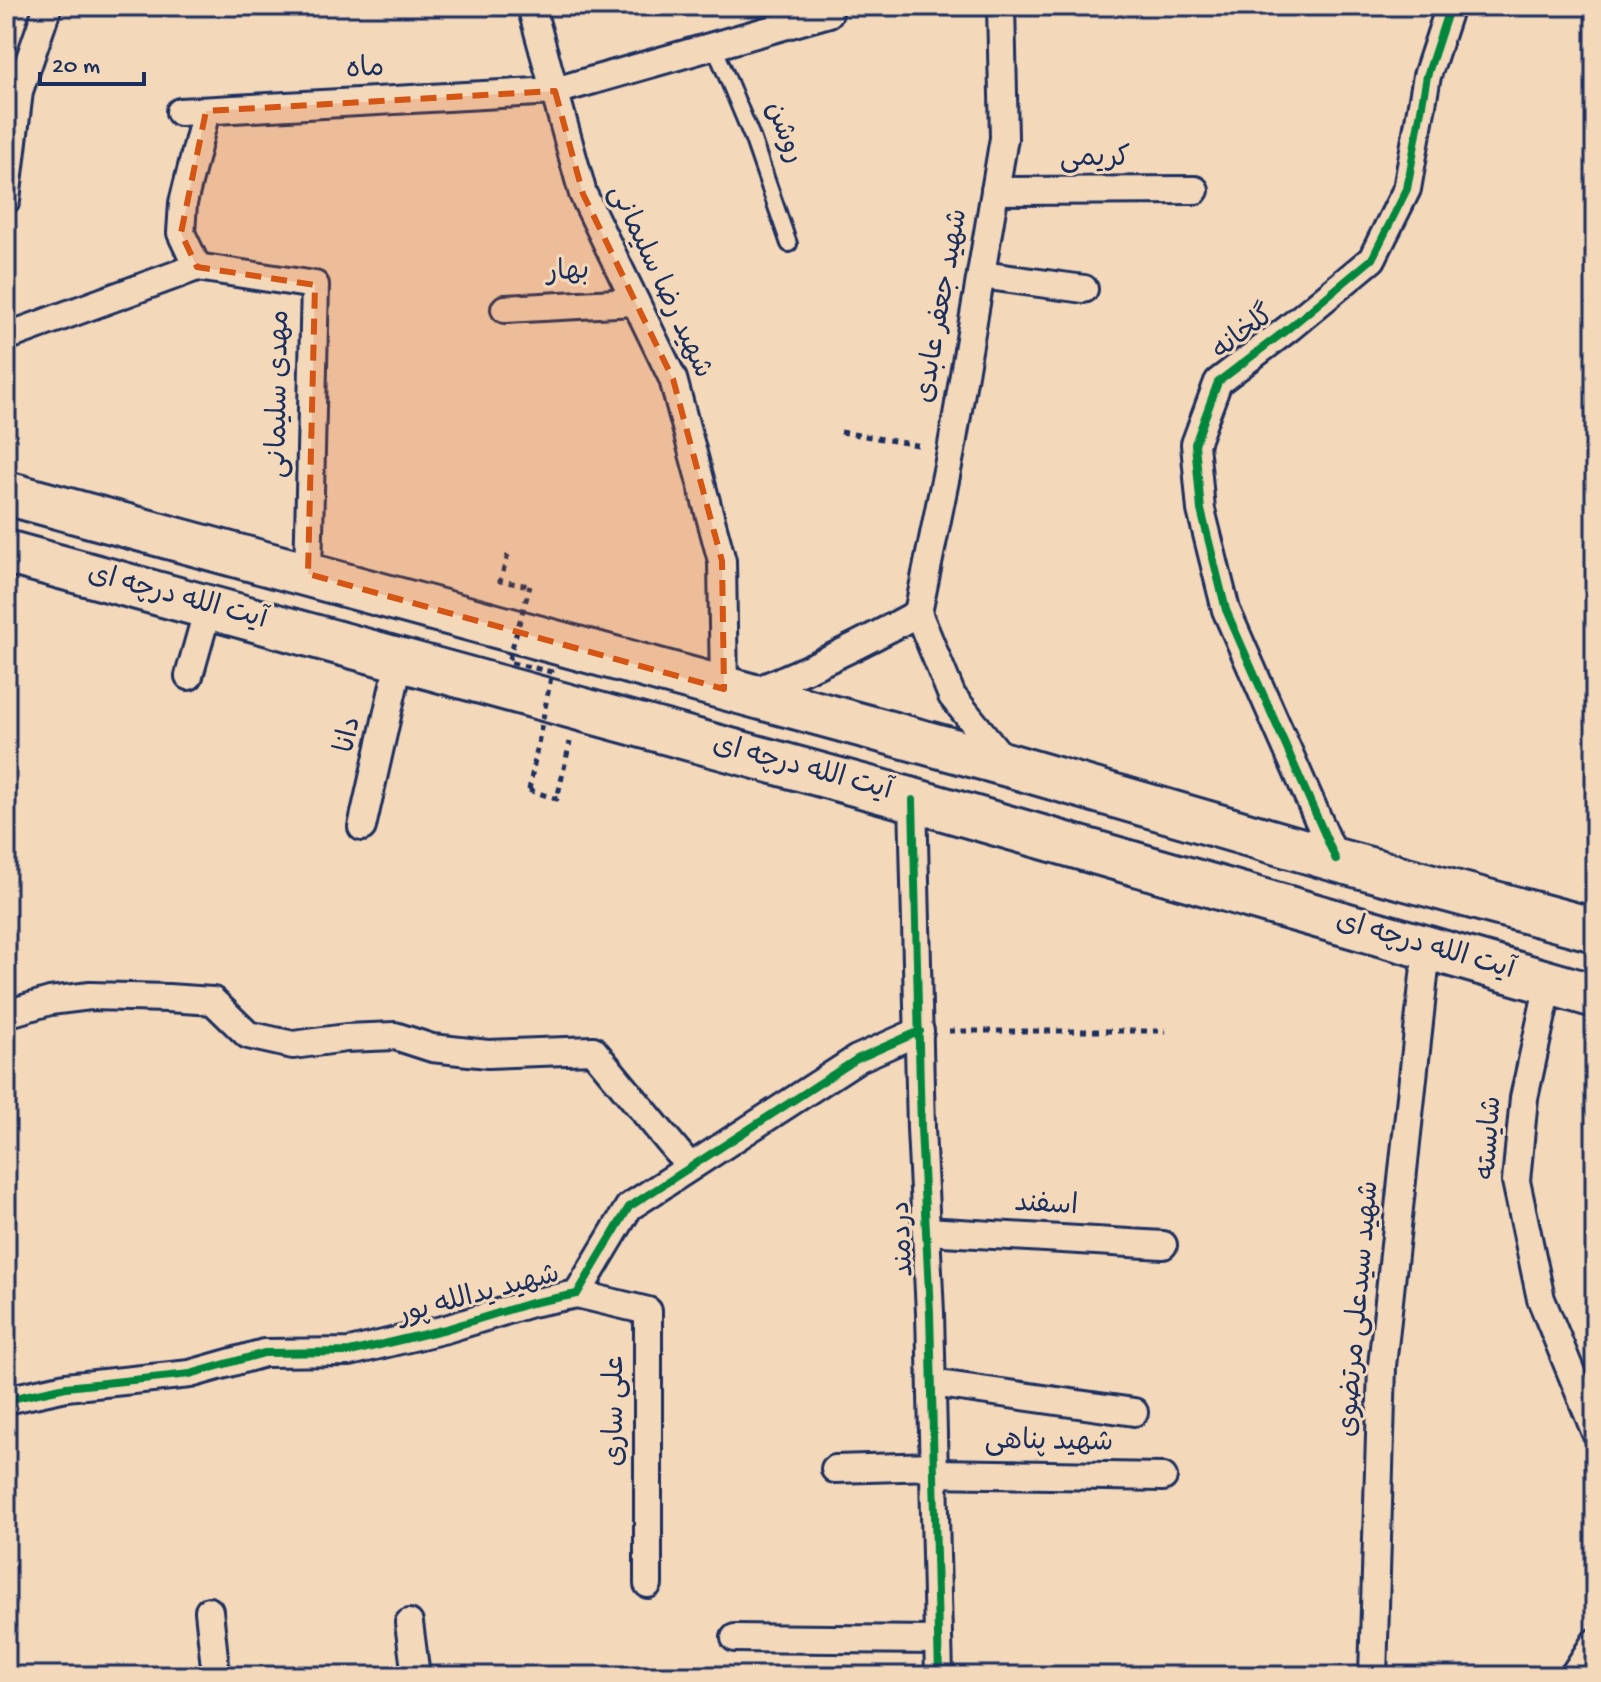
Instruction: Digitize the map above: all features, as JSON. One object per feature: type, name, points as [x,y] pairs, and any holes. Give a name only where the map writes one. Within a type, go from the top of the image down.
[{"type":"main road","name":"آیت الله درچه ای","points":[[6,493],[1008,765],[1336,860],[1595,930]]},
{"type":"main road","points":[[209,605],[224,551]]},
{"type":"main road","name":"آیت الله درچه ای","points":[[6,552],[209,605],[913,800],[1595,996]]},
{"type":"street","points":[[6,200],[19,91],[48,6]]},
{"type":"street","name":"شهید رضا سلیمانی","points":[[531,6],[583,194],[673,379],[722,561],[735,692]]},
{"type":"street","name":"شهید جعفر عابدی","points":[[918,613],[951,451],[1004,138],[1001,6]]},
{"type":"street","name":"گلخانه","points":[[1336,860],[1226,610],[1201,510],[1195,444],[1218,382],[1372,259],[1407,189],[1427,76],[1450,6]]},
{"type":"street","points":[[555,91],[829,13]]},
{"type":"street","name":"ماه","points":[[197,267],[181,233],[193,112],[555,91]]},
{"type":"street","name":"کریمی","points":[[995,191],[1195,190]]},
{"type":"street","points":[[6,337],[197,267]]},
{"type":"street","name":"مهدی سلیمانی","points":[[197,267],[315,285],[308,574]]},
{"type":"street","points":[[981,275],[1084,289]]},
{"type":"street","name":"بهار","points":[[505,309],[635,302]]},
{"type":"street","points":[[189,676],[209,605]]},
{"type":"street","points":[[735,692],[834,658],[918,613],[952,696],[1008,765]]},
{"type":"street","name":"دانا","points":[[362,827],[400,658]]},
{"type":"street","name":"دردمند","points":[[913,800],[939,1676]]},
{"type":"street","name":"شهید سیدعلی مرتضوی","points":[[1373,1676],[1382,1366],[1427,948]]},
{"type":"street","name":"شایسته","points":[[1549,983],[1524,1098],[1516,1181],[1541,1299],[1595,1431]]},
{"type":"street","points":[[6,1014],[50,1001],[90,996],[168,998],[213,1001],[248,1035],[293,1045],[395,1036],[432,1048],[488,1054],[593,1050],[690,1167]]},
{"type":"street","name":"شهید یدالله پور","points":[[6,1400],[66,1387],[190,1374],[264,1353],[350,1352],[446,1329],[531,1303],[577,1294],[629,1207],[857,1059],[920,1031]]},
{"type":"street","name":"اسفند","points":[[926,1231],[1163,1245]]},
{"type":"street","name":"علی ساری","points":[[577,1294],[648,1311],[648,1584]]},
{"type":"street","points":[[932,1383],[1134,1412]]},
{"type":"street","name":"شهید پناهی","points":[[835,1469],[1163,1477]]},
{"type":"street","points":[[209,1611],[216,1676]]},
{"type":"street","points":[[409,1623],[416,1676]]},
{"type":"street","points":[[735,1638],[936,1640]]},
{"type":"lane","name":"روشن","points":[[714,46],[752,137],[789,244]]},
{"type":"path","points":[[841,432],[951,451]]},
{"type":"path","points":[[508,555],[500,581],[530,586],[508,662],[552,672],[529,790],[557,799],[578,707]]},
{"type":"path","points":[[920,1031],[1166,1031]]},
{"type":"highlighted area","points":[[555,91],[583,194],[673,379],[722,561],[724,689],[308,574],[315,285],[197,267],[181,233],[206,111]]},
{"type":"cycle path","points":[[1336,860],[1226,610],[1201,510],[1195,444],[1218,382],[1372,259],[1407,189],[1427,76],[1450,6]]},
{"type":"cycle path","points":[[913,800],[939,1676]]},
{"type":"cycle path","points":[[6,1400],[66,1387],[190,1374],[264,1353],[350,1352],[446,1329],[531,1303],[577,1294],[629,1207],[857,1059],[920,1031]]}]
